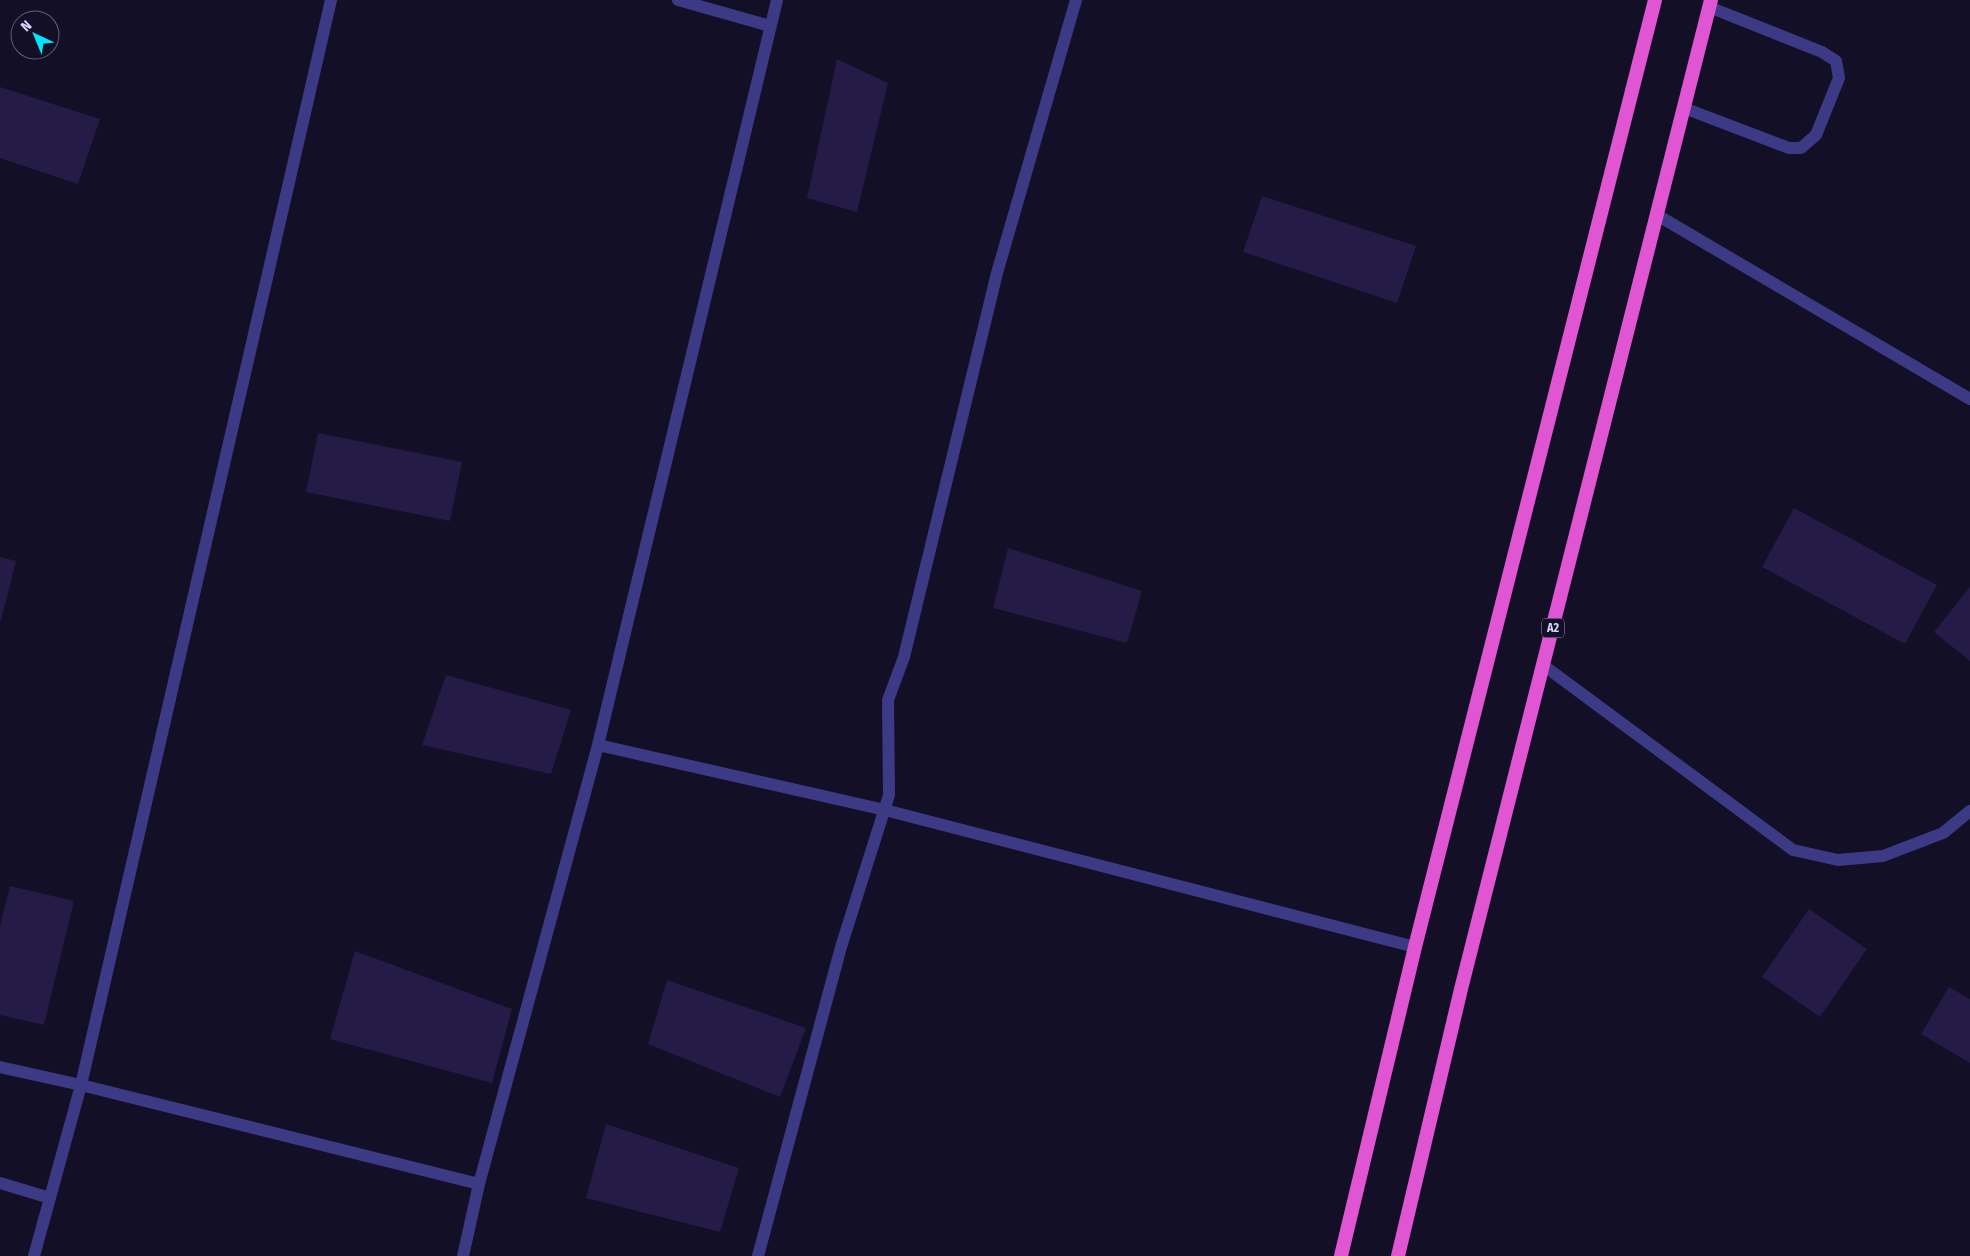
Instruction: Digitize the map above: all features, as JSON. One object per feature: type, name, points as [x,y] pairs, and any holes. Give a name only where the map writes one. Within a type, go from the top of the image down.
[{"type":"highway","points":[[1341,1256],[1415,947],[1655,0]]},
{"type":"highway","name":"A2","points":[[1398,1256],[1461,989],[1710,4]]},
{"type":"street","points":[[34,1256],[81,1084],[331,0]]},
{"type":"street","points":[[678,0],[770,26]]},
{"type":"street","points":[[463,1256],[480,1184],[598,744],[777,0]]},
{"type":"street","points":[[758,1256],[841,947],[889,796],[888,700],[904,657],[997,273],[1076,0]]},
{"type":"street","points":[[1684,108],[1789,148],[1801,148],[1816,135],[1839,78],[1836,61],[1822,52],[1710,4]]},
{"type":"street","points":[[1657,214],[1970,399]]},
{"type":"street","points":[[1543,666],[1793,850],[1838,860],[1883,856],[1943,833],[1970,811]]},
{"type":"street","points":[[598,744],[885,810],[1415,947]]},
{"type":"street","points":[[0,1067],[81,1084],[480,1184]]},
{"type":"street","points":[[0,1183],[50,1198]]},
{"type":"building","points":[[837,59],[888,83],[857,212],[807,198]]},
{"type":"building","points":[[0,87],[100,119],[78,184],[0,158]]},
{"type":"building","points":[[1262,196],[1416,246],[1397,303],[1243,252]]},
{"type":"building","points":[[318,433],[462,462],[450,521],[306,492]]},
{"type":"building","points":[[1794,508],[1937,585],[1905,644],[1762,567]]},
{"type":"building","points":[[1008,548],[1142,591],[1127,643],[993,608]]},
{"type":"building","points":[[0,557],[16,561],[1,620],[0,620]]},
{"type":"building","points":[[1970,587],[1970,661],[1934,632]]},
{"type":"building","points":[[446,675],[571,710],[551,774],[422,745]]},
{"type":"building","points":[[10,886],[74,901],[44,1025],[0,1015],[0,926]]},
{"type":"building","points":[[1809,909],[1867,949],[1820,1017],[1762,977]]},
{"type":"building","points":[[355,951],[512,1009],[492,1083],[330,1039]]},
{"type":"building","points":[[667,980],[806,1028],[780,1097],[648,1044]]},
{"type":"building","points":[[1949,987],[1970,999],[1970,1063],[1921,1034]]},
{"type":"building","points":[[606,1124],[739,1168],[720,1232],[586,1198]]}]
